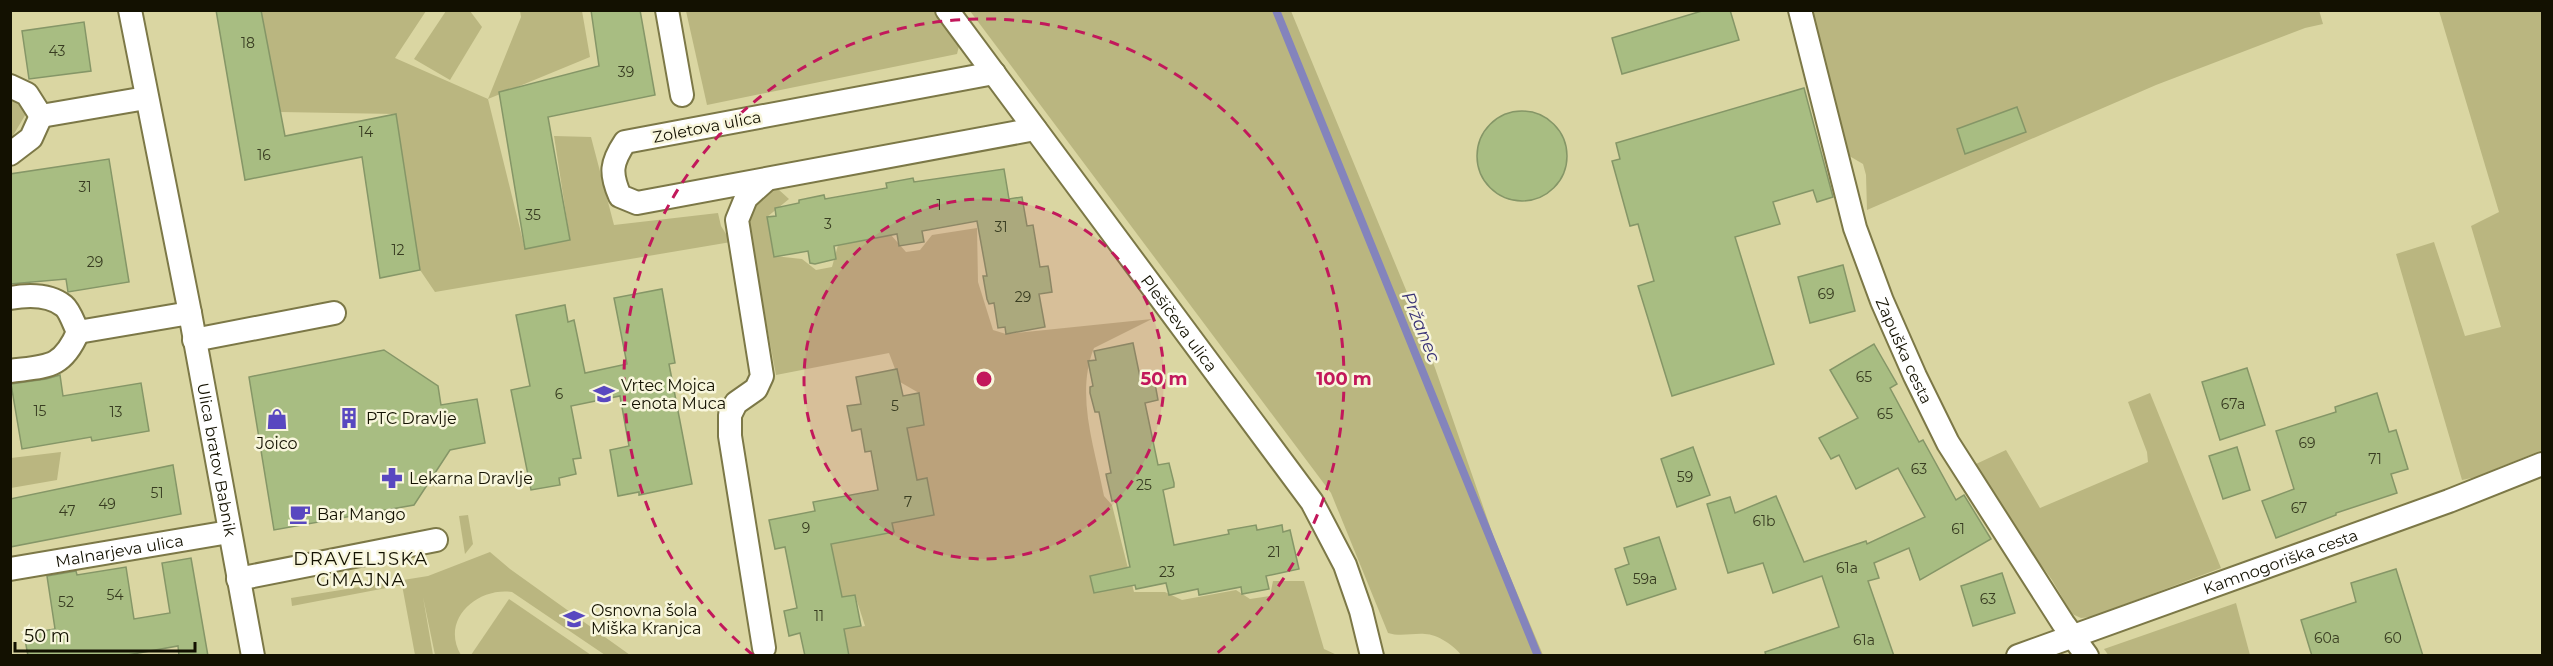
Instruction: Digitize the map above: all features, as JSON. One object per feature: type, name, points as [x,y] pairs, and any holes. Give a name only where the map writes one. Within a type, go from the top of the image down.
[{"type":"street","name":"Ulica bratov Babnik","points":[[130,10],[190,313],[253,656]]},
{"type":"street","points":[[667,10],[682,95]]},
{"type":"street","name":"Plešičeva ulica","points":[[947,10],[1312,502],[1345,565],[1361,611],[1372,656]]},
{"type":"street","name":"Zapuška cesta","points":[[1800,10],[1855,228],[1882,302],[1948,443],[2087,656]]},
{"type":"street","name":"Zoletova ulica","points":[[994,73],[625,142],[615,157],[612,177],[620,196],[637,203],[1035,129]]},
{"type":"street","points":[[10,86],[27,94],[41,116]]},
{"type":"street","points":[[41,116],[146,98]]},
{"type":"street","points":[[10,154],[31,138],[41,116]]},
{"type":"street","points":[[764,648],[730,415],[736,403],[756,389],[762,376],[737,220],[746,198],[766,180]]},
{"type":"street","points":[[10,298],[45,297],[65,306],[78,332]]},
{"type":"street","points":[[78,332],[190,313]]},
{"type":"street","points":[[194,340],[334,314]]},
{"type":"street","points":[[10,371],[58,362],[70,350],[78,332]]},
{"type":"street","name":"Kamnogoriška cesta","points":[[2018,656],[2449,501],[2542,464]]},
{"type":"street","name":"Malnarjeva ulica","points":[[10,569],[229,532]]},
{"type":"street","points":[[238,579],[436,540]]},
{"type":"shaded area","points":[[2319,10],[2323,24],[2305,28],[2156,85],[1867,210],[1866,175],[1863,164],[1846,154],[1807,11]]},
{"type":"shaded area","points":[[261,11],[426,11],[395,58],[488,99],[525,249],[570,240],[554,136],[591,137],[614,225],[718,213],[721,226],[731,242],[435,292],[420,270],[396,114],[280,112]]},
{"type":"shaded area","points":[[446,11],[470,11],[482,27],[450,80],[414,59]]},
{"type":"shaded area","points":[[520,11],[582,11],[590,57],[488,99],[521,17]]},
{"type":"shaded area","points":[[686,11],[937,11],[960,42],[957,54],[707,105]]},
{"type":"shaded area","points":[[970,11],[1291,11],[1418,319],[1494,538],[1543,655],[1461,655],[1450,644],[1435,636],[1388,633],[1331,493]]},
{"type":"shaded area","points":[[2439,11],[2542,11],[2542,450],[2476,477],[2462,480],[2396,254],[2434,242],[2465,336],[2501,327],[2471,226],[2499,212]]},
{"type":"shaded area","points":[[11,95],[17,98],[27,112],[11,139]]},
{"type":"shaded area","points":[[778,189],[789,199],[767,217],[774,256],[802,259],[816,270],[832,267],[838,245],[891,235],[906,252],[920,250],[932,235],[977,228],[978,282],[993,330],[1006,334],[1152,319],[1094,348],[1086,384],[1088,422],[1104,496],[1112,505],[1134,592],[1165,592],[1182,600],[1236,590],[1250,599],[1270,596],[1273,581],[1304,581],[1324,649],[1337,655],[849,655],[844,629],[865,626],[855,595],[842,597],[831,544],[894,531],[892,523],[934,515],[927,478],[917,480],[907,428],[924,425],[919,393],[900,382],[889,353],[776,375],[747,220],[756,198]]},
{"type":"shaded area","points":[[2150,393],[2221,568],[2091,617],[2081,618],[2072,614],[2052,580],[1999,507],[1976,464],[2006,450],[2040,508],[2148,462],[2147,452],[2128,402]]},
{"type":"shaded area","points":[[61,452],[57,480],[11,488],[11,458]]},
{"type":"shaded area","points":[[468,515],[473,544],[465,554],[459,516]]},
{"type":"shaded area","points":[[490,552],[510,569],[630,655],[605,655],[512,592],[486,595],[466,608],[455,630],[456,642],[461,655],[435,655],[423,597],[433,655],[415,655],[402,585],[292,606],[291,598],[428,576]]},
{"type":"shaded area","points":[[509,599],[591,655],[471,655]]},
{"type":"shaded area","points":[[2236,603],[2250,655],[2109,656],[2104,649]]},
{"type":"building","points":[[216,10],[261,10],[285,136],[396,114],[420,270],[380,278],[362,157],[245,180]]},
{"type":"building","points":[[591,10],[640,10],[655,95],[548,117],[570,240],[525,249],[499,92],[599,66]]},
{"type":"building","points":[[1705,10],[1730,10],[1739,40],[1622,74],[1612,38]]},
{"type":"building","points":[[84,22],[91,71],[29,79],[22,31]]},
{"type":"building","points":[[1804,88],[1833,197],[1817,202],[1813,190],[1773,202],[1780,224],[1735,237],[1774,364],[1672,396],[1638,286],[1654,281],[1638,224],[1630,226],[1612,161],[1620,159],[1616,143]]},
{"type":"building","points":[[2017,107],[2026,132],[1965,154],[1957,129]]},
{"type":"building","points":[[1522,111],[1539,115],[1554,124],[1563,139],[1567,156],[1563,173],[1554,188],[1539,197],[1522,201],[1505,197],[1490,188],[1481,173],[1477,156],[1481,139],[1490,124],[1505,115]]},
{"type":"building","points":[[109,159],[129,282],[68,292],[66,279],[10,284],[10,174]]},
{"type":"building","points":[[1004,169],[1009,199],[1022,197],[1027,226],[1033,225],[1040,267],[1048,266],[1052,292],[1039,294],[1045,327],[1006,334],[1005,327],[998,328],[994,303],[989,304],[987,299],[983,276],[987,276],[977,221],[922,231],[924,242],[899,246],[897,234],[834,246],[836,259],[815,264],[810,263],[808,251],[774,257],[767,217],[776,216],[775,208],[824,195],[825,199],[887,188],[886,183],[913,178],[914,182]]},
{"type":"building","points":[[1843,265],[1855,311],[1810,323],[1798,277]]},
{"type":"building","points":[[662,289],[675,363],[669,364],[692,484],[639,495],[639,492],[618,496],[610,450],[629,446],[620,396],[571,406],[581,458],[573,459],[576,474],[559,478],[560,485],[531,490],[511,390],[530,386],[516,315],[565,305],[568,322],[574,320],[585,373],[627,364],[614,298]]},
{"type":"building","points":[[1133,343],[1140,377],[1153,374],[1154,378],[1158,400],[1145,403],[1158,465],[1169,463],[1174,483],[1174,487],[1163,490],[1174,545],[1229,534],[1228,530],[1256,525],[1257,530],[1282,525],[1283,532],[1290,530],[1299,569],[1266,576],[1269,589],[1242,594],[1241,587],[1199,595],[1198,589],[1169,595],[1166,583],[1136,589],[1135,585],[1094,593],[1090,576],[1130,567],[1116,500],[1112,501],[1107,479],[1106,474],[1111,473],[1099,412],[1095,412],[1090,393],[1090,387],[1093,386],[1088,361],[1096,360],[1094,351]]},
{"type":"building","points":[[1874,344],[1897,384],[1890,388],[1919,442],[1923,440],[1956,500],[1964,495],[1991,539],[1920,580],[1909,548],[1874,563],[1879,578],[1868,581],[1894,656],[1766,656],[1765,652],[1839,627],[1822,576],[1773,593],[1763,563],[1728,573],[1707,504],[1730,497],[1735,513],[1776,496],[1804,562],[1866,541],[1867,544],[1925,517],[1898,468],[1856,489],[1839,455],[1831,459],[1819,438],[1858,418],[1830,370]]},
{"type":"building","name":"PTC Dravlje","points":[[384,350],[438,386],[441,405],[477,399],[485,443],[450,450],[414,505],[274,530],[249,377]]},
{"type":"building","points":[[2247,368],[2265,425],[2220,440],[2202,382]]},
{"type":"building","points":[[897,369],[903,396],[919,393],[924,425],[907,428],[917,480],[927,478],[934,515],[892,523],[894,532],[831,544],[842,597],[855,595],[861,626],[844,629],[849,656],[805,656],[800,633],[789,636],[784,611],[797,608],[785,547],[775,549],[769,520],[815,511],[813,502],[878,490],[871,451],[865,452],[861,429],[852,431],[847,406],[861,404],[856,377]]},
{"type":"building","points":[[60,375],[63,396],[141,383],[149,431],[92,441],[91,437],[22,449],[11,384]]},
{"type":"building","points":[[2377,393],[2389,432],[2396,430],[2408,469],[2391,474],[2397,493],[2336,513],[2336,515],[2276,538],[2262,501],[2294,489],[2276,431],[2336,412],[2335,407]]},
{"type":"building","points":[[1693,447],[1710,495],[1677,507],[1661,459]]},
{"type":"building","points":[[2237,447],[2250,490],[2223,499],[2209,456]]},
{"type":"building","points":[[173,465],[181,514],[10,547],[10,499]]},
{"type":"building","points":[[1659,537],[1676,589],[1627,605],[1615,569],[1629,564],[1624,548]]},
{"type":"building","points":[[191,558],[208,656],[179,656],[178,646],[122,656],[28,656],[24,634],[55,629],[47,576],[76,571],[77,575],[126,567],[134,619],[170,613],[162,563]]},
{"type":"building","points":[[2396,569],[2423,656],[2312,656],[2301,620],[2356,602],[2351,583]]},
{"type":"building","points":[[2002,573],[2015,613],[1973,626],[1961,586]]},
{"type":"waterway","name":"Pržanec","points":[[1276,10],[1538,656]]},
{"type":"place","name":"Vrtec Mojca - enota Muca","points":[[604,394]]},
{"type":"place","name":"PTC Dravlje","points":[[349,418]]},
{"type":"place","name":"Joico","points":[[277,419]]},
{"type":"place","name":"Lekarna Dravlje","points":[[392,478]]},
{"type":"place","name":"Bar Mango","points":[[300,514]]},
{"type":"place","name":"Osnovna šola Miška Kranjca","points":[[574,619]]},
{"type":"district","name":"DRAVELJSKA GMAJNA","points":[[361,569]]}]
